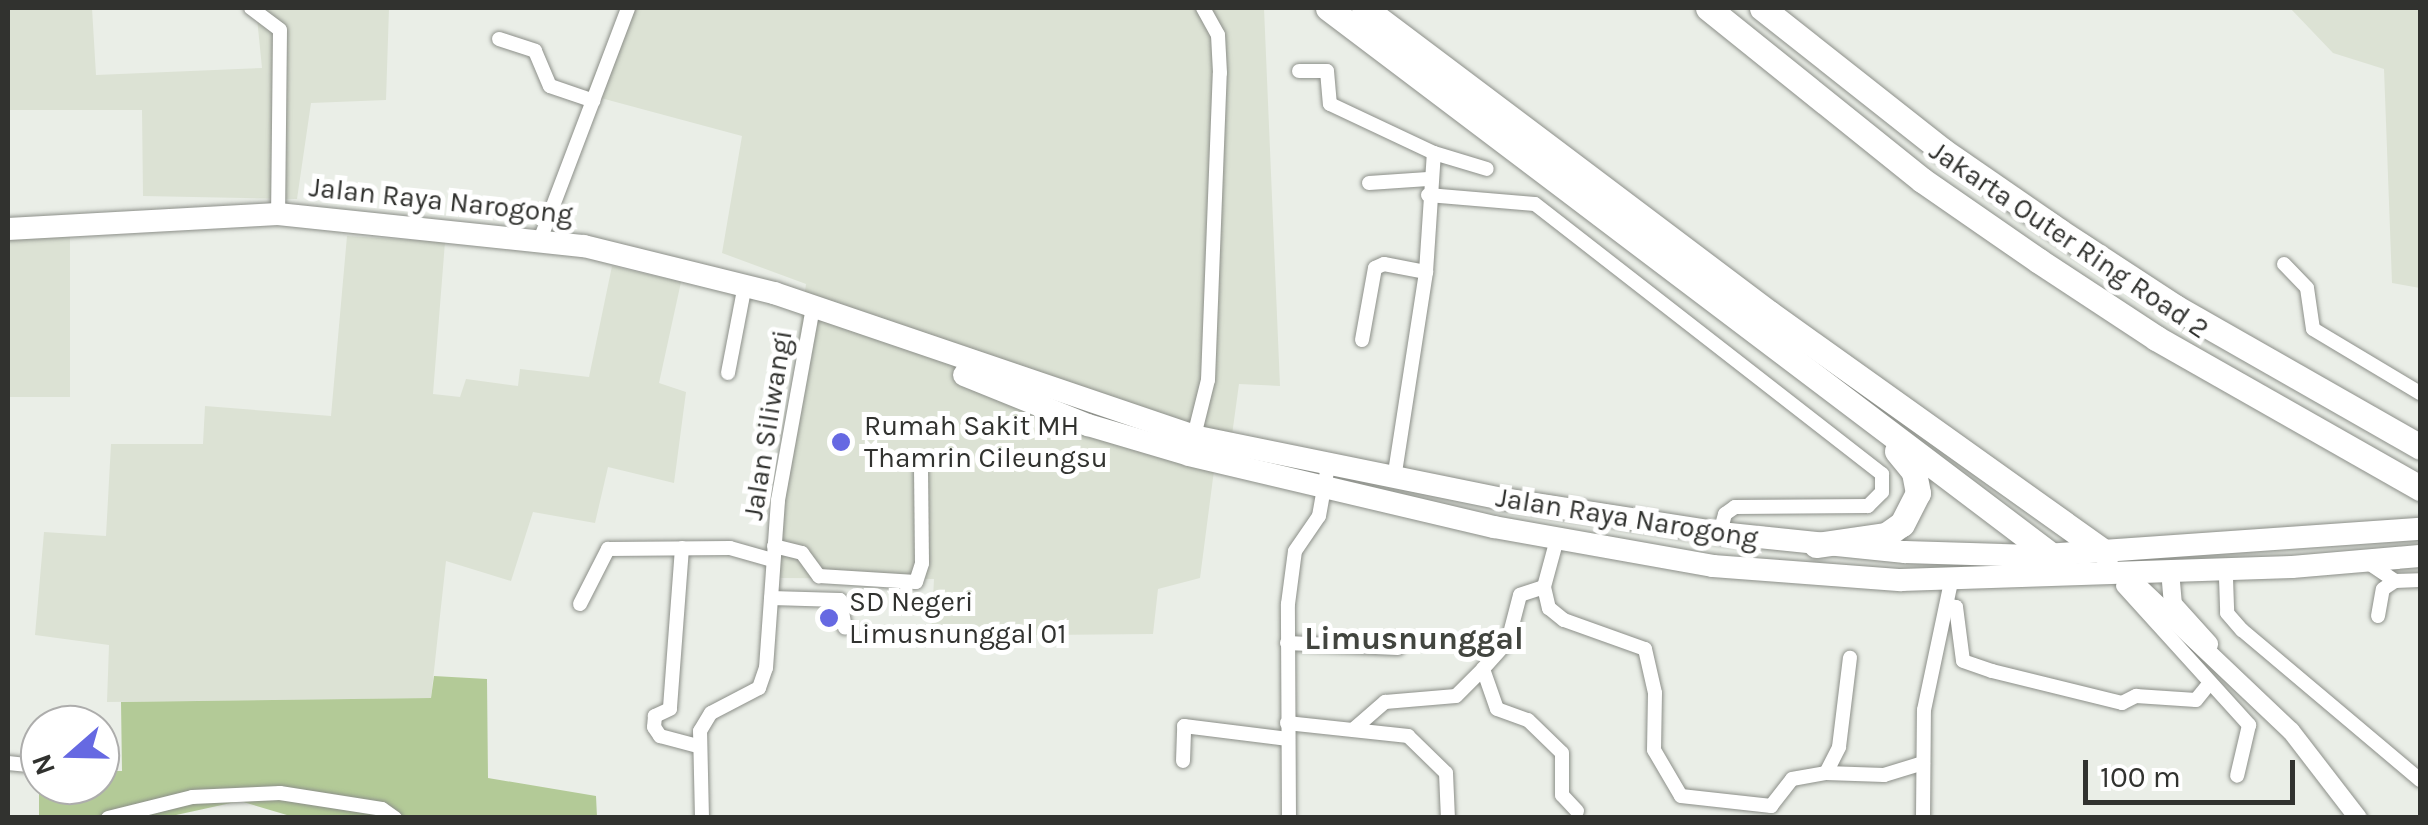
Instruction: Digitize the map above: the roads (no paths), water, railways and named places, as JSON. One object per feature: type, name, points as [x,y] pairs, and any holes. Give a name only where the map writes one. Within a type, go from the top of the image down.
[{"type":"highway","points":[[1328,8],[1875,424],[2051,566]]},
{"type":"highway","points":[[1364,8],[2118,575]]},
{"type":"highway","name":"Jakarta Outer Ring Road 2","points":[[1708,8],[1922,180],[2040,261],[2156,338],[2420,488]]},
{"type":"highway","name":"Jakarta Outer Ring Road 2","points":[[1762,8],[1943,151],[2175,307],[2420,447]]},
{"type":"highway","points":[[1782,8],[1844,74]]},
{"type":"highway","points":[[1816,544],[1886,534],[1913,510],[1914,472],[1875,424]]},
{"type":"main road","name":"Jalan Raya Narogong","points":[[8,229],[278,214],[540,240],[745,285],[1191,446],[1557,539],[1713,566],[1901,580],[2051,566]]},
{"type":"main road","name":"Jalan Raya Narogong","points":[[1327,478],[1394,478],[1720,533],[2118,575],[2420,556]]},
{"type":"main road","name":"Jalan Raya Narogong","points":[[2118,575],[2420,529]]},
{"type":"main road","points":[[1901,580],[1948,596],[2118,575],[2170,582],[2292,567]]},
{"type":"street","points":[[251,8],[280,30],[278,214]]},
{"type":"street","points":[[540,240],[628,8]]},
{"type":"street","points":[[1191,446],[1208,380],[1220,73],[1218,35],[1203,8]]},
{"type":"street","points":[[500,39],[535,52],[549,86],[594,101]]},
{"type":"street","points":[[1299,72],[1327,70],[1330,104],[1434,154],[1487,169]]},
{"type":"street","points":[[1394,478],[1426,272],[1428,187],[1434,154]]},
{"type":"street","points":[[1369,182],[1535,204],[1882,474],[1882,492],[1868,506],[1735,507],[1720,533]]},
{"type":"street","points":[[1362,340],[1374,268],[1384,264],[1426,272]]},
{"type":"street","points":[[2284,264],[2307,288],[2312,329],[2420,393]]},
{"type":"street","points":[[728,373],[745,285]]},
{"type":"street","name":"Jalan Siliwangi","points":[[580,604],[602,551],[730,548],[773,553],[813,307]]},
{"type":"street","points":[[702,818],[697,746],[711,713],[760,688],[773,553],[802,553],[807,568],[819,576],[916,582],[922,562],[922,468]]},
{"type":"street","points":[[1290,818],[1287,643],[1295,551],[1319,516],[1327,478]]},
{"type":"street","points":[[1557,539],[1544,586],[1549,608],[1564,620],[1646,649],[1655,693],[1654,750],[1681,796],[1771,806],[1792,779],[1826,773],[1884,775],[1923,763]]},
{"type":"street","points":[[682,548],[670,710],[654,716],[654,727],[660,736],[697,746]]},
{"type":"street","points":[[2364,561],[2395,581]]},
{"type":"street","points":[[2118,575],[2290,731],[2358,818]]},
{"type":"street","points":[[2118,575],[2250,725],[2237,776]]},
{"type":"street","points":[[2226,578],[2227,613],[2242,630],[2420,780]]},
{"type":"street","points":[[2378,616],[2384,589],[2395,581],[2420,580]]},
{"type":"street","points":[[2170,582],[2173,604],[2232,676]]},
{"type":"street","points":[[1355,728],[1386,702],[1456,696],[1508,641],[1520,595],[1544,586]]},
{"type":"street","points":[[1948,596],[1956,608],[1963,661],[1992,671],[2112,703],[2136,696],[2196,700],[2210,684]]},
{"type":"street","points":[[1923,818],[1924,710],[1948,596]]},
{"type":"street","points":[[771,598],[840,600],[845,628]]},
{"type":"street","points":[[1287,643],[1398,648]]},
{"type":"street","points":[[1826,773],[1839,747],[1850,658]]},
{"type":"street","points":[[1483,670],[1497,709],[1528,720],[1562,753],[1562,796],[1576,811]]},
{"type":"street","points":[[1288,723],[1408,736],[1426,747],[1446,773],[1448,818]]},
{"type":"street","points":[[1183,761],[1184,726],[1288,740]]},
{"type":"street","points":[[108,818],[192,797],[280,794],[382,809],[395,818]]},
{"type":"place","name":"Rumah Sakit MH Thamrin Cileungsu","points":[[841,442]]},
{"type":"place","name":"SD Negeri Limusnunggal 01","points":[[829,618]]},
{"type":"district","name":"Limusnunggal","points":[[1414,639]]}]
